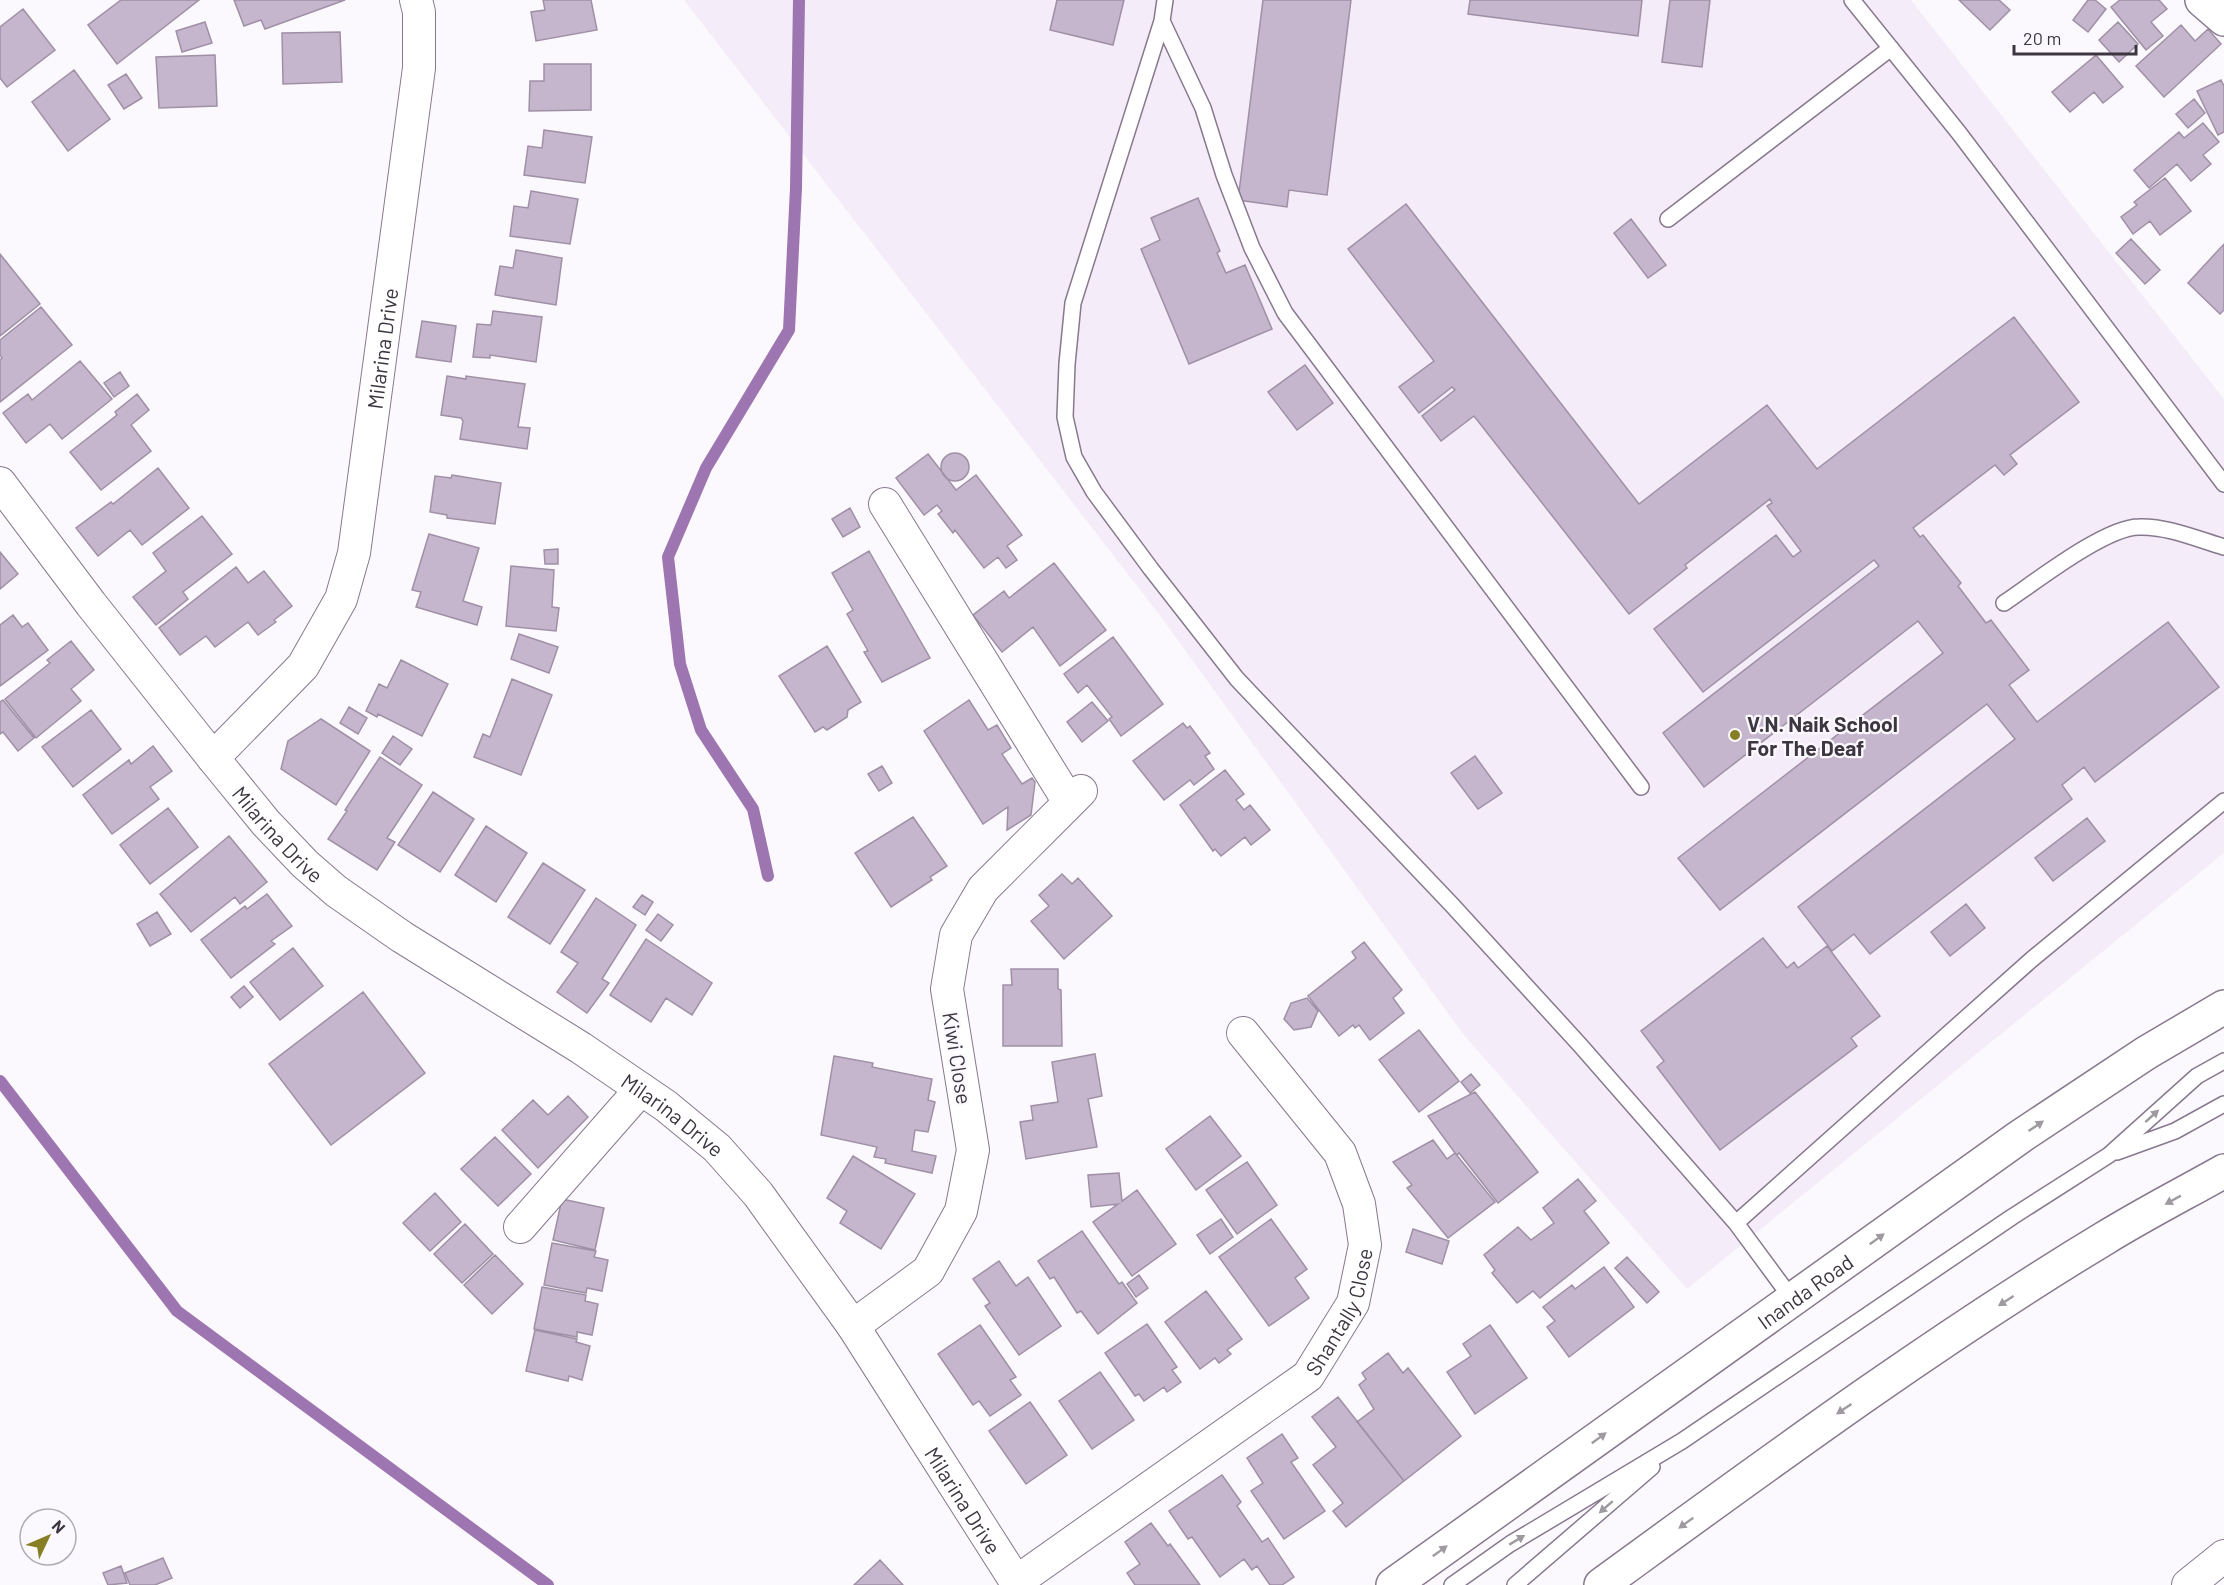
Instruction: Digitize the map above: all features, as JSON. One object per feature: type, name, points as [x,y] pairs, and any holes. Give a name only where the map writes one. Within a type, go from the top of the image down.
[{"type":"street","name":"Milarina Drive","points":[[213,758],[303,666],[340,599],[354,553],[419,68],[419,12],[416,0]]},
{"type":"street","points":[[2202,0],[2224,19]]},
{"type":"street","name":"Milarina Drive","points":[[0,483],[91,604],[213,758],[266,823],[305,864],[336,891],[402,937],[581,1048],[666,1106],[717,1148],[758,1194],[853,1326],[1017,1584]]},
{"type":"street","name":"Kiwi Close","points":[[853,1326],[928,1270],[961,1211],[973,1150],[947,989],[956,935],[983,889],[1075,796],[885,504]]},
{"type":"street","name":"Inanda Road","points":[[1393,1585],[2021,1136],[2146,1053],[2224,1007]]},
{"type":"street","name":"Shantally Close","points":[[1017,1584],[1308,1376],[1353,1303],[1365,1245],[1359,1204],[1340,1153],[1243,1033]]},
{"type":"street","points":[[520,1227],[641,1089]]},
{"type":"street","points":[[1601,1585],[1829,1420],[1967,1326],[2106,1237],[2224,1171]]},
{"type":"street","points":[[2188,1585],[2224,1556]]},
{"type":"lane","points":[[1165,0],[1161,21],[1073,303],[1066,364],[1065,417],[1074,457],[1094,492],[1237,679],[1460,914],[1580,1045],[1736,1223],[1792,1299]]},
{"type":"lane","points":[[1852,0],[1959,133],[2224,484]]},
{"type":"lane","points":[[1161,21],[1203,108],[1224,175],[1252,248],[1285,313],[1641,786]]},
{"type":"lane","points":[[1668,219],[1891,48]]},
{"type":"lane","points":[[2004,603],[2096,541],[2119,530],[2139,526],[2224,547]]},
{"type":"lane","points":[[1736,1223],[2031,960],[2224,801]]},
{"type":"lane","points":[[1452,1585],[1510,1544],[1682,1441],[2012,1217],[2109,1155],[2197,1076],[2224,1061]]},
{"type":"lane","points":[[2109,1155],[2175,1131],[2224,1104]]},
{"type":"lane","points":[[1515,1585],[1682,1441]]},
{"type":"shaded area","name":"V.N. Naik School For The Deaf","points":[[684,0],[1911,0],[2224,399],[2224,853],[1687,1289],[1463,1034],[1161,617]]},
{"type":"building","points":[[121,0],[199,0],[117,64],[88,25]]},
{"type":"building","points":[[234,0],[345,0],[265,29],[261,20],[244,26]]},
{"type":"building","points":[[543,0],[591,0],[597,30],[536,41],[531,12],[545,10]]},
{"type":"building","points":[[1057,0],[1124,0],[1113,45],[1050,30]]},
{"type":"building","points":[[1263,0],[1351,0],[1327,195],[1289,190],[1287,207],[1238,200]]},
{"type":"building","points":[[1470,0],[1642,0],[1638,36],[1468,14]]},
{"type":"building","points":[[1670,0],[1710,0],[1702,67],[1662,62]]},
{"type":"building","points":[[1959,0],[1999,0],[2010,10],[1990,30]]},
{"type":"building","points":[[2088,0],[2095,0],[2106,9],[2088,32],[2073,20]]},
{"type":"building","points":[[2120,0],[2159,0],[2167,9],[2151,22],[2163,36],[2146,50],[2111,7]]},
{"type":"building","points":[[23,9],[55,50],[7,87],[0,78],[0,27]]},
{"type":"building","points":[[205,22],[212,43],[182,52],[176,31]]},
{"type":"building","points":[[2118,22],[2138,44],[2119,62],[2099,40]]},
{"type":"building","points":[[2181,25],[2195,41],[2208,29],[2221,44],[2164,97],[2136,66]]},
{"type":"building","points":[[340,32],[342,82],[283,84],[282,33]]},
{"type":"building","points":[[215,55],[217,106],[159,108],[156,57]]},
{"type":"building","points":[[2096,55],[2123,87],[2103,103],[2094,92],[2070,112],[2052,92]]},
{"type":"building","points":[[544,64],[591,64],[591,110],[529,111],[530,81],[544,81]]},
{"type":"building","points":[[74,70],[110,119],[68,151],[32,102]]},
{"type":"building","points":[[126,74],[142,98],[124,109],[108,85]]},
{"type":"building","points":[[2221,80],[2224,86],[2224,132],[2218,135],[2197,91]]},
{"type":"building","points":[[2194,99],[2205,113],[2188,128],[2176,114]]},
{"type":"building","points":[[2203,123],[2219,142],[2203,155],[2211,164],[2191,181],[2177,164],[2149,188],[2134,170],[2179,132],[2184,138]]},
{"type":"building","points":[[544,130],[592,137],[585,183],[524,175],[528,146],[542,148]]},
{"type":"building","points":[[2165,178],[2191,211],[2160,235],[2150,221],[2133,234],[2121,217],[2137,205],[2134,202]]},
{"type":"building","points":[[531,191],[578,199],[570,244],[510,236],[514,206],[528,208]]},
{"type":"building","points":[[1198,198],[1220,251],[1217,253],[1226,273],[1245,265],[1272,329],[1189,364],[1141,249],[1160,240],[1151,218]]},
{"type":"building","points":[[1406,204],[1639,504],[1767,405],[1817,469],[2014,317],[2079,402],[2010,455],[2017,464],[2004,475],[1995,465],[1913,528],[1920,537],[1923,535],[1961,583],[1958,586],[1986,623],[1991,620],[2029,670],[2009,685],[2037,722],[2168,622],[2219,687],[2095,782],[2084,767],[2062,785],[2072,799],[1870,954],[1854,934],[1832,951],[1798,907],[2015,739],[1987,704],[1720,910],[1678,858],[1943,653],[1918,621],[1704,787],[1663,733],[1879,566],[1874,560],[1703,692],[1654,629],[1776,535],[1793,557],[1801,551],[1767,506],[1772,503],[1770,499],[1685,565],[1687,568],[1629,614],[1474,416],[1441,441],[1422,416],[1455,390],[1452,387],[1419,413],[1399,387],[1434,361],[1348,249]]},
{"type":"building","points":[[1631,219],[1666,265],[1648,278],[1614,233]]},
{"type":"building","points":[[2131,239],[2160,270],[2145,284],[2116,253]]},
{"type":"building","points":[[2224,244],[2224,310],[2220,314],[2188,283]]},
{"type":"building","points":[[516,250],[562,258],[556,305],[495,295],[500,266],[513,268]]},
{"type":"building","points":[[0,254],[40,304],[0,336]]},
{"type":"building","points":[[41,307],[72,345],[0,402],[0,360],[2,358],[0,340]]},
{"type":"building","points":[[493,311],[542,317],[536,362],[490,355],[490,358],[473,357],[477,324],[491,325]]},
{"type":"building","points":[[422,321],[456,326],[451,362],[416,357]]},
{"type":"building","points":[[80,361],[112,399],[62,439],[50,424],[26,443],[3,413],[28,394],[32,400]]},
{"type":"building","points":[[1305,365],[1333,403],[1297,430],[1268,392]]},
{"type":"building","points":[[120,372],[129,386],[114,397],[104,383]]},
{"type":"building","points":[[447,376],[466,379],[466,376],[525,384],[518,427],[530,428],[527,449],[460,439],[463,421],[461,418],[441,415]]},
{"type":"building","points":[[137,394],[149,410],[131,425],[151,451],[101,490],[70,452],[117,415],[115,412]]},
{"type":"building","points":[[955,453],[965,457],[969,467],[965,477],[955,481],[945,477],[941,467],[945,457]]},
{"type":"building","points":[[928,454],[956,490],[976,475],[1022,535],[1007,546],[1017,560],[1006,568],[998,557],[984,568],[955,530],[953,533],[938,514],[942,511],[937,505],[924,515],[896,478]]},
{"type":"building","points":[[158,468],[189,508],[142,545],[130,530],[98,556],[76,528],[111,502],[113,504]]},
{"type":"building","points":[[452,475],[501,483],[495,524],[447,518],[447,515],[430,512],[435,476],[451,478]]},
{"type":"building","points":[[850,508],[860,527],[843,537],[832,519]]},
{"type":"building","points":[[202,516],[232,554],[183,592],[188,599],[156,625],[133,597],[166,571],[153,553]]},
{"type":"building","points":[[429,534],[479,548],[463,601],[482,607],[477,625],[416,607],[421,592],[412,590]]},
{"type":"building","points":[[558,549],[558,564],[545,564],[544,550]]},
{"type":"building","points":[[869,551],[930,658],[882,682],[864,652],[868,651],[847,614],[853,610],[832,573]]},
{"type":"building","points":[[0,552],[18,574],[0,589]]},
{"type":"building","points":[[1054,563],[1106,630],[1060,666],[1033,627],[1002,652],[973,615],[1004,591],[1009,598]]},
{"type":"building","points":[[511,566],[554,570],[552,607],[559,608],[556,631],[506,626]]},
{"type":"building","points":[[236,567],[248,583],[264,571],[292,606],[258,635],[248,622],[215,647],[206,636],[180,655],[159,628]]},
{"type":"building","points":[[13,615],[22,627],[28,623],[48,650],[0,686],[0,625]]},
{"type":"building","points":[[519,634],[558,647],[549,673],[511,659]]},
{"type":"building","points":[[1113,637],[1163,704],[1121,736],[1109,719],[1112,717],[1087,685],[1078,693],[1064,674]]},
{"type":"building","points":[[71,641],[94,670],[71,689],[81,701],[36,738],[5,699],[50,663],[47,660]]},
{"type":"building","points":[[827,646],[861,702],[848,710],[847,717],[827,730],[823,727],[815,732],[779,676]]},
{"type":"building","points":[[401,660],[448,684],[422,736],[378,714],[377,717],[366,711],[379,684],[387,688]]},
{"type":"building","points":[[512,679],[552,695],[521,775],[474,757],[483,734],[490,737]]},
{"type":"building","points":[[3,700],[34,738],[18,751],[3,732],[0,734],[0,702]]},
{"type":"building","points":[[969,700],[988,730],[997,725],[1011,748],[1002,754],[1022,784],[1032,778],[1035,782],[1031,815],[1007,830],[1008,807],[983,824],[924,731]]},
{"type":"building","points":[[1092,702],[1108,721],[1082,742],[1067,722]]},
{"type":"building","points":[[349,707],[367,718],[358,734],[340,723]]},
{"type":"building","points":[[91,710],[121,749],[73,787],[42,747]]},
{"type":"building","points":[[321,719],[370,751],[336,805],[281,769],[288,741]]},
{"type":"building","points":[[1183,723],[1187,728],[1190,726],[1210,753],[1205,756],[1214,769],[1194,785],[1190,780],[1164,800],[1133,761]]},
{"type":"building","points":[[393,736],[412,749],[400,765],[382,753]]},
{"type":"building","points":[[153,746],[172,771],[150,787],[159,799],[112,834],[83,795],[129,760],[131,764]]},
{"type":"building","points":[[1475,756],[1502,793],[1478,809],[1451,773]]},
{"type":"building","points":[[380,757],[422,785],[387,838],[395,842],[377,870],[328,839]]},
{"type":"building","points":[[882,766],[892,783],[879,791],[868,774]]},
{"type":"building","points":[[1225,770],[1244,794],[1236,800],[1244,810],[1250,805],[1270,830],[1251,845],[1245,837],[1221,856],[1215,849],[1213,851],[1180,805]]},
{"type":"building","points":[[433,792],[474,819],[440,872],[398,845]]},
{"type":"building","points":[[168,808],[198,847],[150,884],[120,845]]},
{"type":"building","points":[[913,817],[947,866],[930,877],[932,880],[891,907],[855,853]]},
{"type":"building","points":[[2087,818],[2105,841],[2053,881],[2035,858]]},
{"type":"building","points":[[486,826],[527,853],[496,902],[455,875]]},
{"type":"building","points":[[229,836],[267,882],[240,904],[235,897],[191,932],[160,894]]},
{"type":"building","points":[[543,863],[585,890],[550,944],[508,917]]},
{"type":"building","points":[[1062,874],[1072,884],[1078,878],[1112,916],[1064,959],[1031,921],[1049,906],[1039,895]]},
{"type":"building","points":[[267,894],[292,926],[271,941],[275,944],[231,978],[201,940],[245,906],[247,909]]},
{"type":"building","points":[[642,895],[653,902],[645,915],[633,907]]},
{"type":"building","points":[[596,898],[636,925],[602,979],[609,983],[587,1013],[557,992],[578,963],[561,952]]},
{"type":"building","points":[[1966,904],[1985,928],[1950,956],[1931,932]]},
{"type":"building","points":[[157,912],[171,934],[150,946],[137,924]]},
{"type":"building","points":[[658,914],[673,925],[661,941],[646,930]]},
{"type":"building","points":[[1763,938],[1787,968],[1794,962],[1798,968],[1827,946],[1880,1016],[1851,1038],[1857,1046],[1720,1150],[1657,1067],[1664,1061],[1641,1031]]},
{"type":"building","points":[[646,939],[712,983],[692,1015],[666,998],[651,1022],[610,995]]},
{"type":"building","points":[[1364,942],[1402,990],[1393,998],[1404,1013],[1370,1040],[1359,1025],[1355,1028],[1353,1025],[1339,1036],[1308,996],[1356,958],[1352,952]]},
{"type":"building","points":[[293,948],[323,986],[280,1020],[250,982]]},
{"type":"building","points":[[1011,969],[1058,969],[1058,989],[1061,990],[1062,1046],[1003,1046],[1003,985],[1012,985]]},
{"type":"building","points":[[244,986],[253,997],[240,1008],[231,997]]},
{"type":"building","points":[[363,992],[425,1073],[331,1145],[269,1064]]},
{"type":"building","points":[[1307,998],[1318,1011],[1311,1027],[1294,1030],[1284,1019],[1291,1003]]},
{"type":"building","points":[[1419,1030],[1459,1081],[1419,1112],[1379,1060]]},
{"type":"building","points":[[1095,1054],[1102,1096],[1088,1099],[1097,1147],[1026,1159],[1020,1122],[1033,1120],[1031,1106],[1058,1102],[1052,1062]]},
{"type":"building","points":[[834,1056],[873,1063],[872,1067],[932,1079],[928,1100],[935,1102],[928,1132],[915,1130],[912,1151],[936,1156],[932,1173],[885,1163],[886,1159],[874,1157],[877,1147],[821,1135]]},
{"type":"building","points":[[1471,1074],[1480,1085],[1470,1093],[1461,1082]]},
{"type":"building","points":[[1475,1092],[1538,1172],[1498,1203],[1459,1153],[1457,1155],[1455,1153],[1428,1116]]},
{"type":"building","points":[[568,1096],[588,1117],[538,1168],[502,1130],[533,1100],[548,1115]]},
{"type":"building","points":[[1210,1116],[1241,1156],[1196,1190],[1166,1149]]},
{"type":"building","points":[[495,1137],[531,1174],[498,1206],[461,1169]]},
{"type":"building","points":[[1433,1140],[1447,1159],[1455,1153],[1495,1202],[1448,1238],[1407,1188],[1412,1185],[1393,1162]]},
{"type":"building","points":[[853,1156],[915,1194],[881,1249],[840,1223],[847,1211],[827,1198]]},
{"type":"building","points":[[1247,1162],[1277,1205],[1237,1234],[1206,1190]]},
{"type":"building","points":[[1119,1173],[1122,1201],[1137,1190],[1176,1244],[1132,1276],[1093,1222],[1118,1204],[1091,1207],[1088,1175]]},
{"type":"building","points":[[1578,1179],[1596,1201],[1584,1211],[1609,1243],[1540,1298],[1533,1291],[1517,1303],[1492,1273],[1495,1270],[1484,1255],[1518,1227],[1531,1240],[1554,1223],[1543,1208]]},
{"type":"building","points":[[435,1193],[461,1222],[430,1251],[403,1223]]},
{"type":"building","points":[[562,1199],[604,1208],[595,1250],[553,1240]]},
{"type":"building","points":[[1221,1219],[1233,1237],[1210,1254],[1197,1235]]},
{"type":"building","points":[[1271,1219],[1307,1269],[1295,1278],[1309,1298],[1269,1326],[1219,1257]]},
{"type":"building","points":[[465,1224],[493,1254],[462,1283],[434,1254]]},
{"type":"building","points":[[1413,1229],[1449,1241],[1442,1264],[1406,1252]]},
{"type":"building","points":[[1082,1231],[1119,1284],[1122,1282],[1137,1303],[1098,1334],[1081,1311],[1077,1313],[1054,1277],[1050,1279],[1038,1261]]},
{"type":"building","points":[[552,1243],[596,1251],[594,1257],[608,1260],[602,1291],[587,1288],[586,1293],[544,1285]]},
{"type":"building","points":[[495,1255],[523,1284],[492,1314],[464,1285]]},
{"type":"building","points":[[1627,1257],[1659,1292],[1647,1303],[1615,1268]]},
{"type":"building","points":[[999,1261],[1016,1286],[1028,1277],[1061,1326],[1019,1355],[985,1306],[990,1303],[973,1279]]},
{"type":"building","points":[[1604,1267],[1634,1307],[1569,1357],[1547,1327],[1555,1321],[1543,1307],[1572,1285],[1575,1289]]},
{"type":"building","points":[[1139,1275],[1148,1288],[1136,1297],[1127,1284]]},
{"type":"building","points":[[542,1287],[586,1295],[585,1301],[598,1304],[592,1335],[577,1332],[577,1337],[534,1329]]},
{"type":"building","points":[[1206,1291],[1242,1339],[1227,1350],[1231,1354],[1219,1363],[1215,1358],[1200,1369],[1165,1322]]},
{"type":"building","points":[[1147,1324],[1177,1367],[1172,1370],[1181,1382],[1167,1392],[1164,1387],[1144,1401],[1139,1394],[1135,1396],[1105,1353]]},
{"type":"building","points":[[980,1325],[1016,1377],[1010,1380],[1021,1395],[990,1416],[979,1401],[973,1405],[938,1354]]},
{"type":"building","points":[[1490,1325],[1527,1378],[1475,1414],[1447,1372],[1471,1356],[1463,1344]]},
{"type":"building","points":[[535,1330],[577,1339],[576,1342],[590,1346],[582,1380],[569,1376],[568,1381],[526,1371]]},
{"type":"building","points":[[1388,1353],[1403,1373],[1408,1368],[1461,1436],[1404,1481],[1357,1422],[1374,1409],[1359,1385],[1366,1379],[1362,1373]]},
{"type":"building","points":[[1100,1372],[1134,1420],[1092,1449],[1059,1401]]},
{"type":"building","points":[[1338,1397],[1404,1481],[1346,1527],[1333,1511],[1343,1503],[1313,1465],[1336,1447],[1312,1417]]},
{"type":"building","points":[[1030,1402],[1067,1455],[1026,1484],[989,1431]]},
{"type":"building","points":[[1282,1434],[1298,1458],[1291,1462],[1325,1511],[1284,1539],[1251,1491],[1263,1483],[1247,1458]]},
{"type":"building","points":[[1222,1475],[1241,1502],[1237,1506],[1262,1542],[1268,1538],[1294,1577],[1282,1585],[1270,1585],[1257,1566],[1252,1570],[1244,1559],[1220,1577],[1192,1537],[1188,1539],[1169,1511]]},
{"type":"building","points":[[1151,1523],[1168,1546],[1170,1544],[1200,1585],[1135,1585],[1127,1573],[1140,1564],[1125,1542]]},
{"type":"building","points":[[163,1558],[172,1578],[155,1585],[130,1585],[125,1573]]},
{"type":"building","points":[[880,1560],[903,1585],[854,1585]]},
{"type":"building","points":[[121,1566],[127,1583],[108,1585],[103,1573]]},
{"type":"waterway","points":[[768,876],[753,809],[701,730],[680,664],[668,557],[706,468],[789,330],[796,188],[799,0]]},
{"type":"waterway","points":[[0,1081],[177,1311],[548,1585]]},
{"type":"place","name":"V.N. Naik School For The Deaf","points":[[1735,735]]}]
